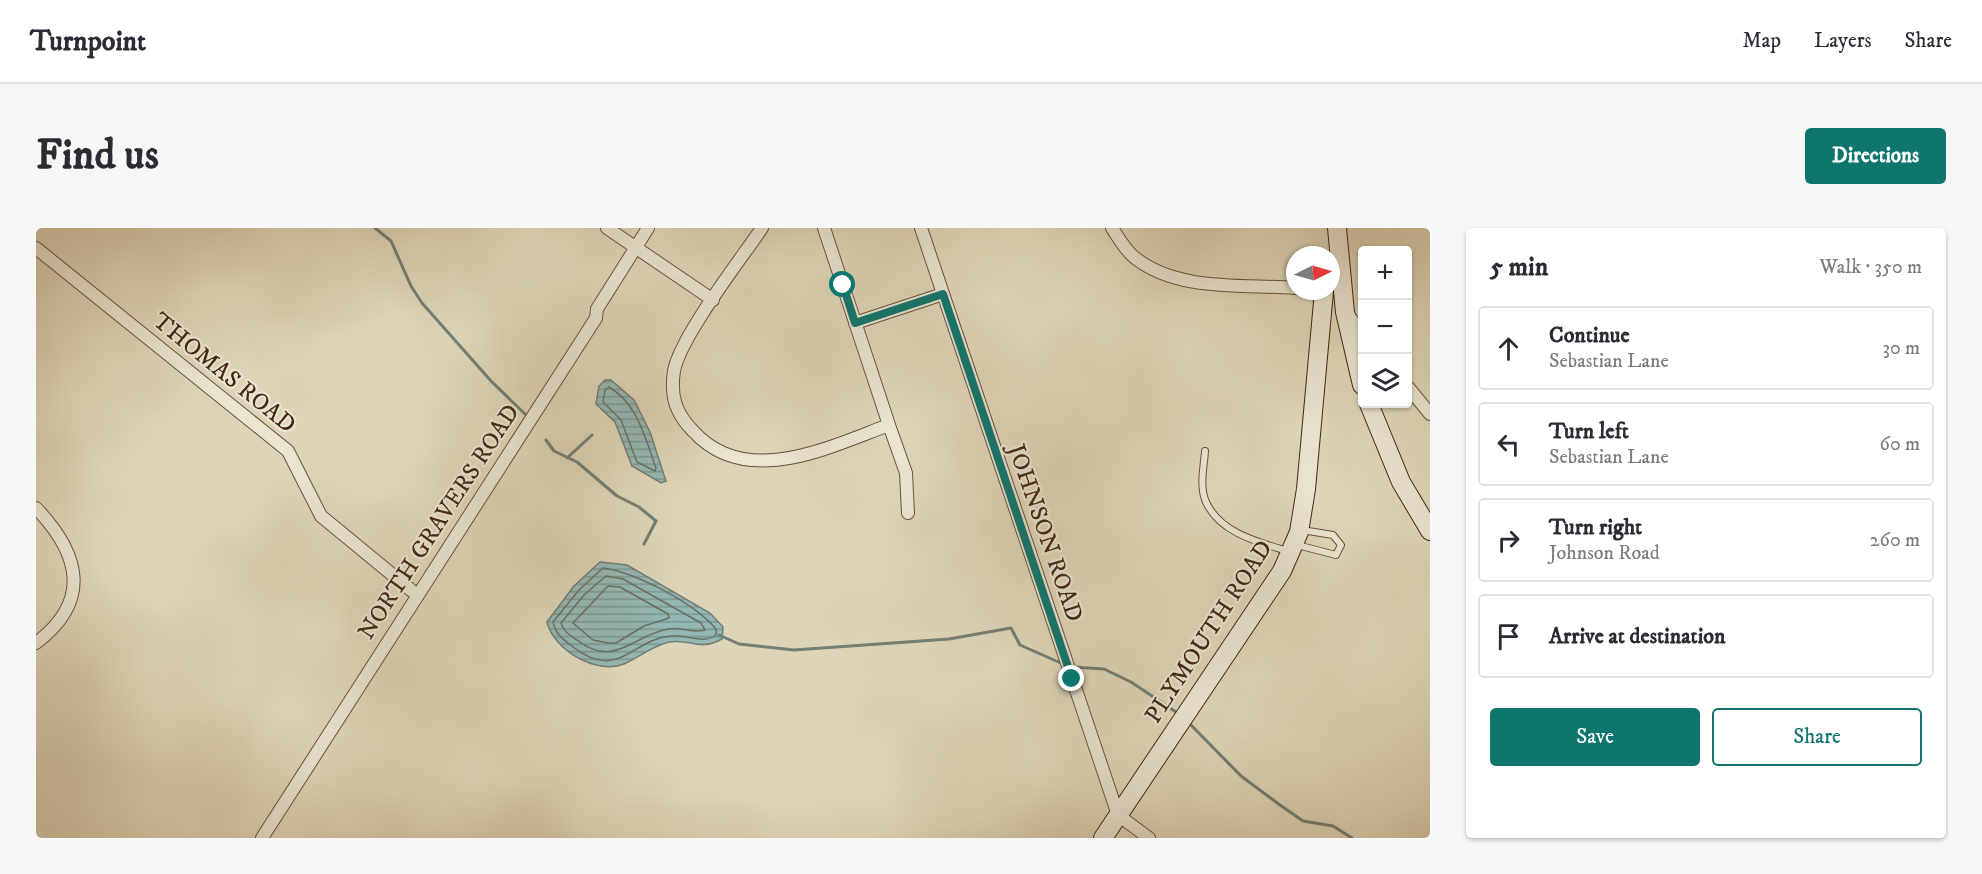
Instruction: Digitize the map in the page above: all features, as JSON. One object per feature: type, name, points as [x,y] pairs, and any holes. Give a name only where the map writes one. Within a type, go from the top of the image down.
[{"type":"main road","points":[[1331,246],[1336,228]]},
{"type":"main road","points":[[1336,228],[1345,312],[1358,368]]},
{"type":"main road","name":"PLYMOUTH ROAD","points":[[1103,838],[1282,571],[1294,542],[1306,489],[1323,300]]},
{"type":"main road","points":[[1371,408],[1401,482],[1430,531]]},
{"type":"street","points":[[607,228],[713,300]]},
{"type":"street","name":"NORTH GRAVERS ROAD","points":[[262,838],[596,318],[597,309],[648,228]]},
{"type":"street","points":[[762,228],[713,300],[675,369],[672,397],[680,417],[703,442],[734,458],[774,462],[807,454],[890,426]]},
{"type":"street","points":[[824,228],[906,473],[908,513]]},
{"type":"street","name":"JOHNSON ROAD","points":[[921,228],[1118,815]]},
{"type":"street","points":[[1112,228],[1132,256],[1161,274],[1189,281],[1286,287]]},
{"type":"street","name":"THOMAS ROAD","points":[[36,248],[288,451],[321,516],[417,594]]},
{"type":"street","points":[[855,323],[943,294]]},
{"type":"street","points":[[1345,312],[1358,327]]},
{"type":"street","points":[[1412,392],[1428,408]]},
{"type":"street","points":[[36,508],[55,527],[68,553],[74,576],[70,603],[57,627],[36,643]]},
{"type":"street","points":[[1118,815],[1149,838]]},
{"type":"lane","points":[[1205,451],[1202,482],[1205,501],[1215,515],[1241,537],[1294,542],[1336,555],[1341,545],[1333,535],[1294,542]]},
{"type":"water","points":[[605,380],[611,380],[634,400],[650,432],[666,481],[661,483],[632,466],[615,422],[596,404],[599,386]]},
{"type":"water","points":[[600,562],[627,565],[710,613],[723,627],[722,639],[700,645],[669,642],[613,667],[589,663],[578,658],[558,642],[547,622],[574,586]]},
{"type":"waterway","points":[[375,228],[391,241],[411,286],[422,303],[491,381],[525,414]]},
{"type":"waterway","points":[[567,458],[592,435]]},
{"type":"waterway","points":[[546,440],[554,451],[577,462],[617,496],[639,507],[656,521],[644,544]]},
{"type":"waterway","points":[[719,635],[739,644],[794,650],[949,639],[1011,628],[1020,645],[1063,664]]},
{"type":"waterway","points":[[1073,667],[1104,669],[1131,682],[1179,714]]},
{"type":"waterway","points":[[1190,724],[1241,776],[1280,805],[1303,821],[1333,826],[1352,838]]},
{"type":"route","points":[[843,285],[855,323],[943,294],[1072,679]]}]
